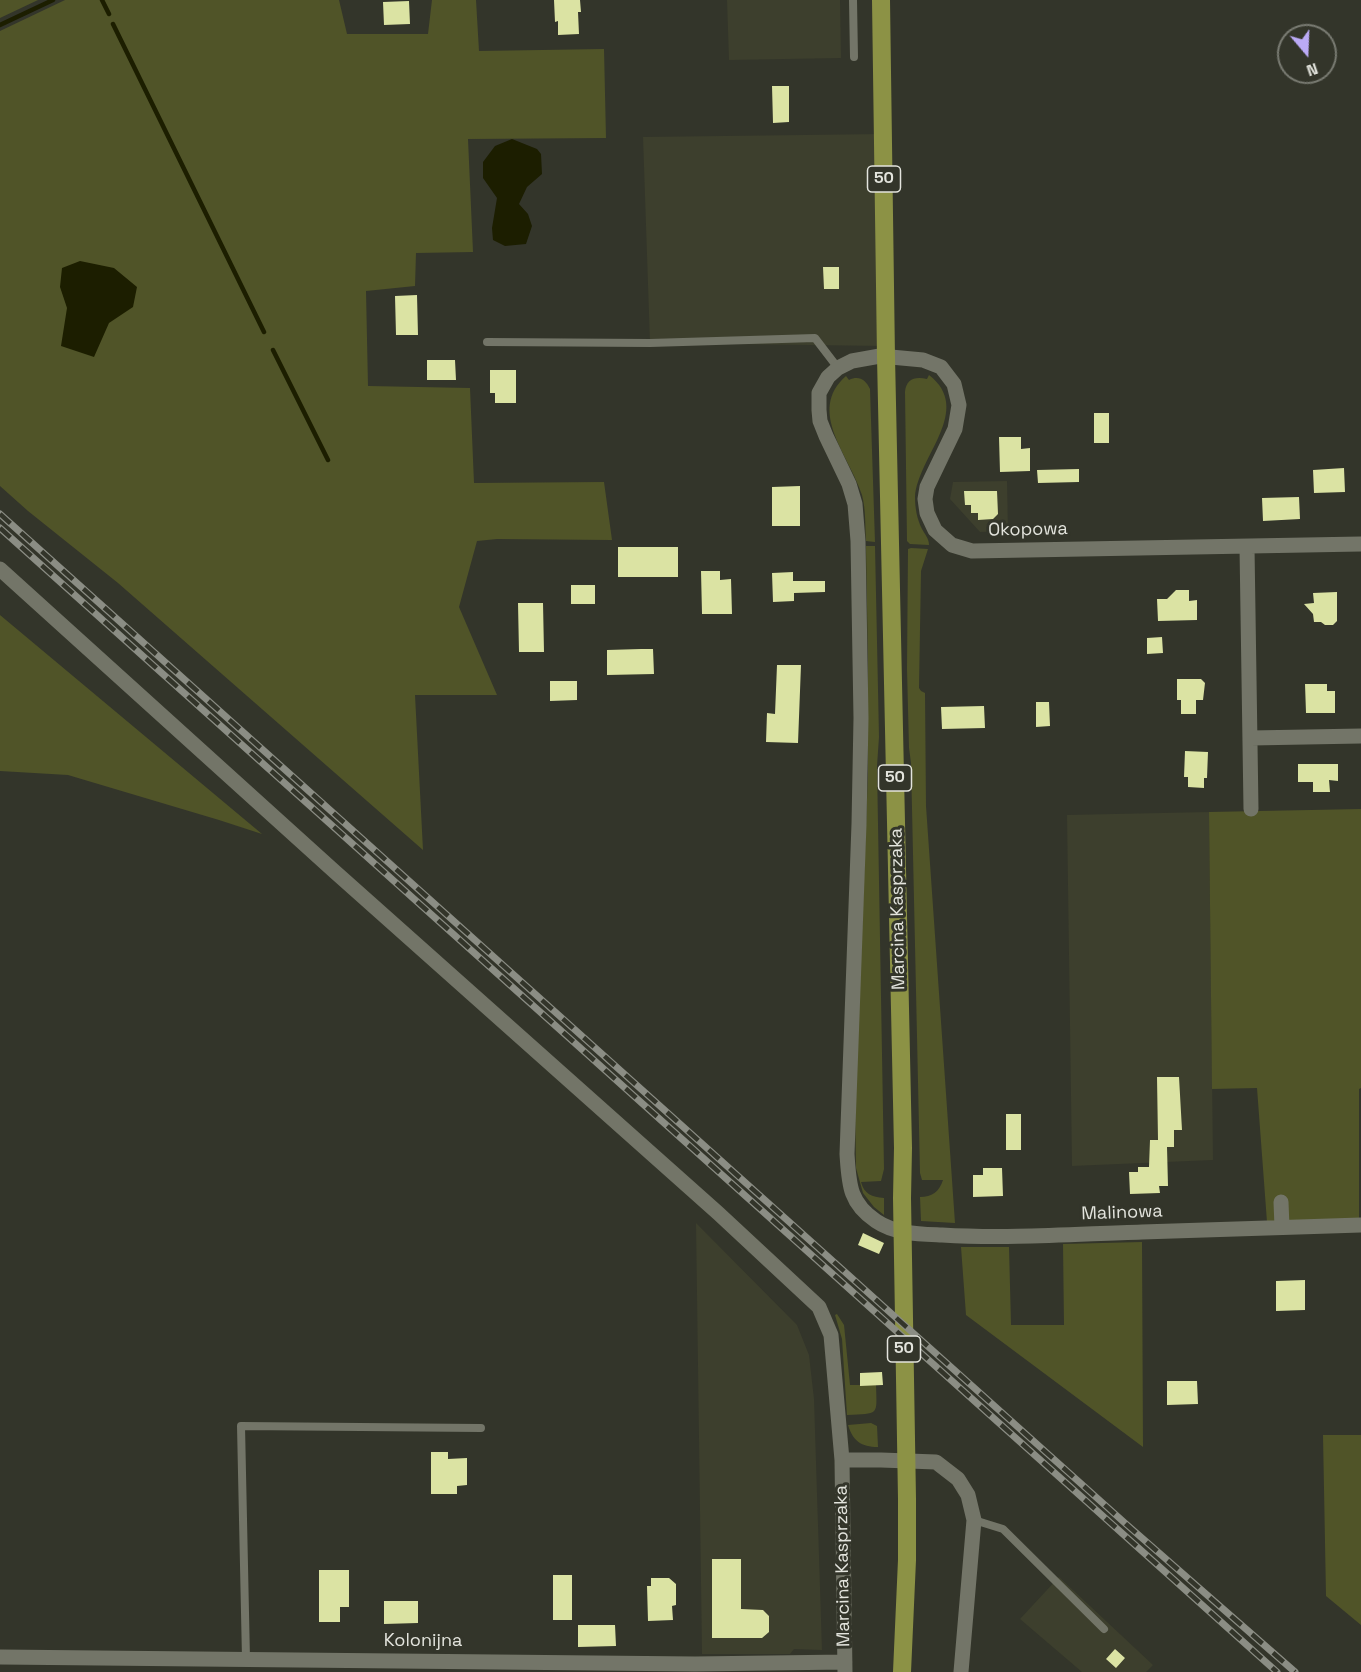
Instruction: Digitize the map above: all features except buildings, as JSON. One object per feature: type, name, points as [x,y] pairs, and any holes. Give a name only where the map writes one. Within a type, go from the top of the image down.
[{"type":"main road","name":"Marcina Kasprzaka","points":[[881,0],[886,357],[903,1148],[907,1560],[902,1672]]},
{"type":"street","points":[[838,368],[857,360],[886,357]]},
{"type":"street","name":"Okopowa","points":[[886,357],[923,360],[941,367],[954,384],[959,405],[955,429],[927,487],[925,499],[927,513],[935,530],[952,545],[972,551],[1361,544]]},
{"type":"street","name":"Marcina Kasprzaka","points":[[838,368],[828,377],[819,393],[819,410],[820,421],[849,484],[855,504],[858,541],[861,718],[847,1154],[852,1194],[858,1205],[886,1227]]},
{"type":"street","points":[[1247,547],[1251,809]]},
{"type":"street","name":"Marcina Kasprzaka","points":[[0,569],[718,1213],[819,1307],[831,1335],[842,1460],[845,1667]]},
{"type":"street","points":[[1251,738],[1361,736]]},
{"type":"street","points":[[1281,1202],[1282,1227]]},
{"type":"street","name":"Malinowa","points":[[886,1227],[906,1233],[986,1238],[1361,1225]]},
{"type":"street","name":"Marcina Kasprzaka","points":[[842,1460],[936,1462],[958,1479],[968,1495],[974,1521],[961,1672]]},
{"type":"street","name":"Kolonijna","points":[[0,1657],[845,1667]]},
{"type":"lane","points":[[853,0],[854,57]]},
{"type":"lane","points":[[488,342],[650,343],[815,338],[838,368]]},
{"type":"lane","points":[[246,1659],[241,1426],[481,1428]]},
{"type":"lane","points":[[974,1521],[1003,1528],[1104,1629]]},
{"type":"shaded area","points":[[0,0],[38,0],[0,18]]},
{"type":"shaded area","points":[[65,0],[339,0],[347,34],[428,34],[432,0],[476,0],[479,51],[604,49],[606,138],[468,139],[473,252],[416,253],[415,286],[366,291],[368,386],[470,388],[474,483],[604,482],[612,540],[497,539],[477,541],[459,607],[497,695],[415,695],[423,850],[118,583],[0,486],[0,31]]},
{"type":"shaded area","points":[[727,0],[840,0],[841,58],[729,60]]},
{"type":"shaded area","points":[[883,134],[886,346],[650,343],[643,137]]},
{"type":"shaded area","points":[[512,139],[537,149],[541,154],[542,174],[527,187],[519,204],[528,214],[532,226],[526,244],[505,246],[493,240],[492,228],[497,198],[483,178],[483,162],[495,146]]},
{"type":"shaded area","points":[[80,261],[114,268],[137,287],[133,307],[109,323],[94,357],[61,346],[67,308],[60,287],[62,268]]},
{"type":"shaded area","points":[[929,375],[941,389],[946,403],[945,418],[918,481],[915,497],[918,517],[929,545],[910,544],[907,541],[905,392],[909,381],[919,378],[927,379]]},
{"type":"shaded area","points":[[846,376],[849,380],[862,379],[870,389],[875,542],[866,541],[862,495],[834,434],[830,419],[830,404],[835,390]]},
{"type":"shaded area","points":[[1007,481],[1008,531],[980,532],[950,499],[953,482]]},
{"type":"shaded area","points":[[866,546],[875,546],[884,1169],[881,1181],[861,1182],[869,1194],[884,1198],[884,1215],[863,1193],[856,1168],[855,1107],[868,774]]},
{"type":"shaded area","points":[[908,549],[928,549],[921,571],[919,688],[925,693],[926,806],[955,1223],[921,1221],[920,1197],[935,1193],[943,1180],[922,1180],[920,1173],[907,669]]},
{"type":"shaded area","points":[[0,615],[262,834],[68,775],[0,771]]},
{"type":"shaded area","points":[[1361,809],[1359,1221],[1267,1222],[1257,1088],[1212,1089],[1209,812]]},
{"type":"shaded area","points":[[1209,812],[1213,1160],[1072,1166],[1067,815]]},
{"type":"shaded area","points":[[696,1223],[797,1325],[809,1355],[814,1399],[822,1650],[794,1649],[790,1654],[702,1654]]},
{"type":"shaded area","points":[[1142,1242],[1143,1447],[966,1315],[961,1247],[1009,1247],[1011,1325],[1064,1325],[1063,1244]]},
{"type":"shaded area","points":[[837,1314],[844,1325],[850,1385],[876,1385],[876,1408],[871,1413],[847,1415],[842,1339],[835,1315]]},
{"type":"shaded area","points":[[871,1423],[877,1426],[878,1447],[858,1442],[848,1425]]},
{"type":"shaded area","points":[[1323,1435],[1361,1435],[1361,1625],[1326,1596]]},
{"type":"shaded area","points":[[1059,1577],[1153,1665],[1146,1672],[1082,1672],[1020,1619]]},
{"type":"waterway","points":[[0,25],[53,0]]},
{"type":"waterway","points":[[102,0],[109,14]]},
{"type":"waterway","points":[[113,24],[264,332]]},
{"type":"waterway","points":[[273,350],[328,460]]},
{"type":"railway","points":[[0,514],[1126,1524],[1295,1672]]},
{"type":"railway","points":[[0,528],[1277,1672]]}]
